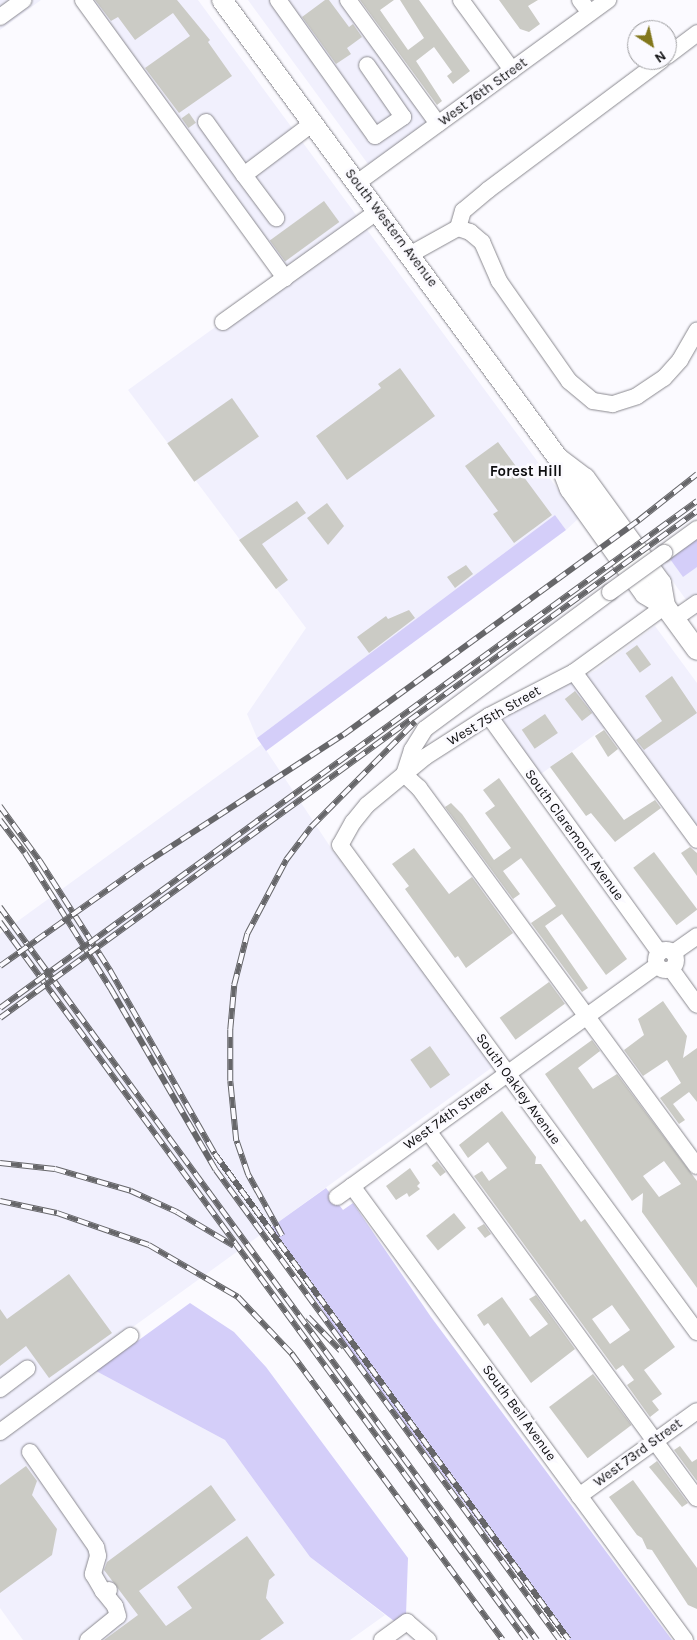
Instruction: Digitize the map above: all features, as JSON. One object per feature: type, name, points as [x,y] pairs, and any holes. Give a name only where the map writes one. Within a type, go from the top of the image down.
[{"type":"main road","name":"South Western Avenue","points":[[222,0],[558,458],[586,478],[661,583],[669,612],[697,650]]},
{"type":"street","points":[[0,17],[23,0]]},
{"type":"street","points":[[83,0],[285,278]]},
{"type":"street","points":[[278,0],[375,136],[403,117],[367,65]]},
{"type":"street","points":[[348,0],[438,124]]},
{"type":"street","points":[[461,0],[512,70]]},
{"type":"street","name":"West 76th Street","points":[[357,183],[512,70],[585,6],[608,0]]},
{"type":"street","points":[[677,49],[697,34]]},
{"type":"street","points":[[410,254],[458,228],[463,211],[488,190],[649,70]]},
{"type":"street","points":[[206,122],[276,218]]},
{"type":"street","points":[[244,175],[312,123]]},
{"type":"street","points":[[224,322],[378,211]]},
{"type":"street","points":[[458,228],[482,242],[499,281],[569,381],[593,401],[613,404],[637,396],[657,382],[680,360],[697,331]]},
{"type":"street","points":[[697,529],[425,729],[412,750],[404,774],[419,788],[588,1015],[697,1166]]},
{"type":"street","name":"West 75th Street","points":[[340,845],[353,822],[367,805],[404,774],[489,716],[574,672],[669,612],[697,603]]},
{"type":"street","points":[[574,672],[697,840]]},
{"type":"street","name":"South Claremont Avenue","points":[[489,716],[697,1005]]},
{"type":"street","name":"South Oakley Avenue","points":[[340,845],[697,1332]]},
{"type":"street","name":"West 74th Street","points":[[337,1197],[697,936]]},
{"type":"street","points":[[428,1131],[697,1498]]},
{"type":"street","name":"South Bell Avenue","points":[[352,1186],[685,1640]]},
{"type":"street","points":[[0,1432],[130,1336]]},
{"type":"street","points":[[0,1389],[26,1369]]},
{"type":"street","name":"West 73rd Street","points":[[579,1496],[697,1411]]},
{"type":"street","points":[[30,1452],[96,1547],[98,1556],[93,1574],[106,1590],[115,1606],[118,1616],[88,1640]]},
{"type":"street","points":[[382,1640],[407,1622],[428,1640]]},
{"type":"shaded area","points":[[0,0],[41,0],[0,30]]},
{"type":"shaded area","points":[[83,0],[198,0],[579,518],[566,530],[555,515],[257,738],[247,714],[306,628],[128,390],[285,277]]},
{"type":"shaded area","points":[[248,0],[348,0],[440,128],[376,175]]},
{"type":"shaded area","points":[[555,515],[566,530],[266,751],[257,738]]},
{"type":"shaded area","points":[[697,539],[697,615],[661,565]]},
{"type":"shaded area","points":[[697,539],[697,567],[683,577],[670,559]]},
{"type":"shaded area","points":[[655,626],[697,683],[697,840],[611,723],[541,774],[501,718],[596,670]]},
{"type":"shaded area","points":[[262,744],[331,848],[494,1066],[0,1423],[0,934]]},
{"type":"shaded area","points":[[326,1188],[343,1210],[353,1203],[431,1317],[672,1640],[566,1640],[336,1331],[270,1228]]},
{"type":"shaded area","points":[[190,1303],[234,1332],[266,1367],[408,1558],[406,1615],[398,1624],[310,1557],[225,1440],[96,1371]]},
{"type":"shaded area","points":[[96,1371],[225,1440],[310,1557],[385,1615],[350,1640],[23,1640],[0,1608],[0,1441]]},
{"type":"building","points":[[95,0],[177,0],[210,40],[208,42],[232,76],[179,113],[145,68],[190,36],[173,13],[135,40],[118,17],[111,21]]},
{"type":"building","points":[[325,0],[329,0],[349,27],[353,24],[362,37],[347,48],[351,54],[336,64],[302,17]]},
{"type":"building","points":[[360,0],[394,0],[380,10],[408,50],[424,38],[400,0],[419,0],[470,71],[453,84],[447,76],[452,72],[434,47],[416,61],[442,101],[437,105]]},
{"type":"building","points":[[499,0],[538,0],[528,6],[540,24],[529,32],[520,29]]},
{"type":"building","points":[[189,113],[196,123],[189,128],[182,118]]},
{"type":"building","points":[[324,201],[339,222],[285,261],[270,240]]},
{"type":"building","points":[[400,368],[435,416],[347,480],[316,436],[381,388],[378,384]]},
{"type":"building","points":[[232,398],[259,437],[194,482],[167,443]]},
{"type":"building","points":[[498,442],[552,515],[514,543],[493,514],[498,511],[465,466]]},
{"type":"building","points":[[297,501],[306,513],[262,544],[288,580],[276,589],[239,540]]},
{"type":"building","points":[[327,503],[344,526],[328,545],[307,518]]},
{"type":"building","points":[[466,565],[473,574],[455,588],[447,577]]},
{"type":"building","points":[[409,610],[415,618],[369,653],[357,637],[386,616],[388,619]]},
{"type":"building","points":[[637,645],[651,664],[640,673],[626,653]]},
{"type":"building","points":[[672,676],[697,713],[644,750],[636,740],[662,721],[645,696]]},
{"type":"building","points":[[575,691],[592,713],[582,721],[565,699]]},
{"type":"building","points":[[545,714],[558,733],[535,749],[522,730]]},
{"type":"building","points":[[604,730],[618,749],[608,757],[595,736]]},
{"type":"building","points":[[572,752],[624,820],[655,800],[661,808],[615,842],[591,813],[586,816],[550,767]]},
{"type":"building","points":[[499,778],[627,959],[606,975],[562,914],[545,926],[588,988],[582,992],[531,923],[556,906],[521,858],[503,871],[520,894],[513,899],[445,807],[451,803],[462,814],[494,860],[511,848],[485,813],[495,806],[483,790]]},
{"type":"building","points":[[690,847],[697,853],[697,876],[681,853]]},
{"type":"building","points":[[414,848],[449,894],[472,877],[513,933],[466,968],[458,956],[455,958],[405,889],[409,886],[392,864]]},
{"type":"building","points":[[654,852],[697,909],[677,925],[633,868]]},
{"type":"building","points":[[549,982],[565,1004],[516,1040],[500,1018]]},
{"type":"building","points":[[663,1001],[687,1036],[683,1058],[697,1048],[697,1102],[689,1092],[673,1104],[685,1120],[679,1124],[660,1098],[681,1083],[667,1060],[643,1076],[624,1050],[644,1035],[638,1019]]},
{"type":"building","points":[[592,1040],[600,1051],[578,1068],[593,1089],[617,1074],[697,1181],[697,1288],[642,1212],[643,1193],[632,1201],[545,1074]],"holes":[[[664,1161],[681,1184],[659,1197],[643,1176]]]},
{"type":"building","points":[[430,1046],[450,1075],[430,1088],[410,1060]]},
{"type":"building","points":[[502,1111],[536,1157],[535,1164],[541,1164],[581,1222],[585,1219],[675,1347],[644,1370],[662,1394],[652,1401],[659,1410],[650,1417],[627,1385],[634,1380],[623,1365],[616,1370],[474,1176],[482,1171],[489,1181],[507,1168],[488,1142],[468,1158],[459,1145]],"holes":[[[612,1305],[630,1330],[610,1344],[592,1319]]]},
{"type":"building","points":[[437,1161],[446,1172],[440,1176],[432,1165]]},
{"type":"building","points":[[410,1168],[420,1183],[417,1186],[420,1189],[409,1197],[407,1193],[396,1200],[386,1186]]},
{"type":"building","points":[[454,1213],[466,1228],[438,1250],[426,1236]]},
{"type":"building","points":[[484,1224],[491,1234],[485,1238],[477,1228]]},
{"type":"building","points":[[69,1274],[112,1333],[49,1378],[26,1346],[0,1366],[0,1309],[7,1319]]},
{"type":"building","points":[[536,1295],[575,1349],[531,1383],[488,1323],[484,1326],[477,1315],[502,1297],[530,1337],[548,1324],[529,1299]]},
{"type":"building","points":[[593,1374],[632,1425],[588,1458],[549,1407]]},
{"type":"building","points":[[680,1446],[692,1462],[697,1459],[697,1481],[674,1450]]},
{"type":"building","points":[[657,1461],[688,1503],[682,1507],[649,1467]]},
{"type":"building","points":[[26,1466],[37,1481],[32,1495],[57,1529],[52,1555],[0,1593],[0,1485]]},
{"type":"building","points":[[633,1480],[697,1568],[697,1609],[688,1605],[652,1550],[647,1549],[642,1538],[637,1535],[609,1497]]},
{"type":"building","points":[[211,1485],[236,1520],[139,1591],[166,1626],[192,1608],[177,1587],[247,1536],[275,1575],[269,1580],[266,1598],[284,1623],[260,1640],[104,1640],[138,1615],[104,1570],[107,1562]]},
{"type":"railway","points":[[0,966],[144,864],[343,735],[639,520],[697,474]]},
{"type":"railway","points":[[0,1008],[697,501]]},
{"type":"railway","points":[[0,1018],[697,511]]},
{"type":"railway","points":[[282,1236],[248,1175],[236,1141],[230,1081],[230,1030],[234,985],[247,934],[286,860],[311,827],[415,722]]},
{"type":"railway","points":[[0,806],[40,861],[110,970],[215,1154],[569,1640]]},
{"type":"railway","points":[[0,820],[25,853],[111,989],[216,1170],[560,1640]]},
{"type":"railway","points":[[0,907],[537,1640]]},
{"type":"railway","points":[[0,922],[526,1640]]},
{"type":"railway","points":[[0,1163],[55,1169],[131,1191],[177,1212],[234,1246]]},
{"type":"railway","points":[[0,1201],[57,1213],[149,1245],[238,1297],[292,1354],[503,1640]]},
{"type":"railway","points":[[308,1317],[341,1351]]},
{"type":"district","name":"Forest Hill","points":[[526,472]]}]
